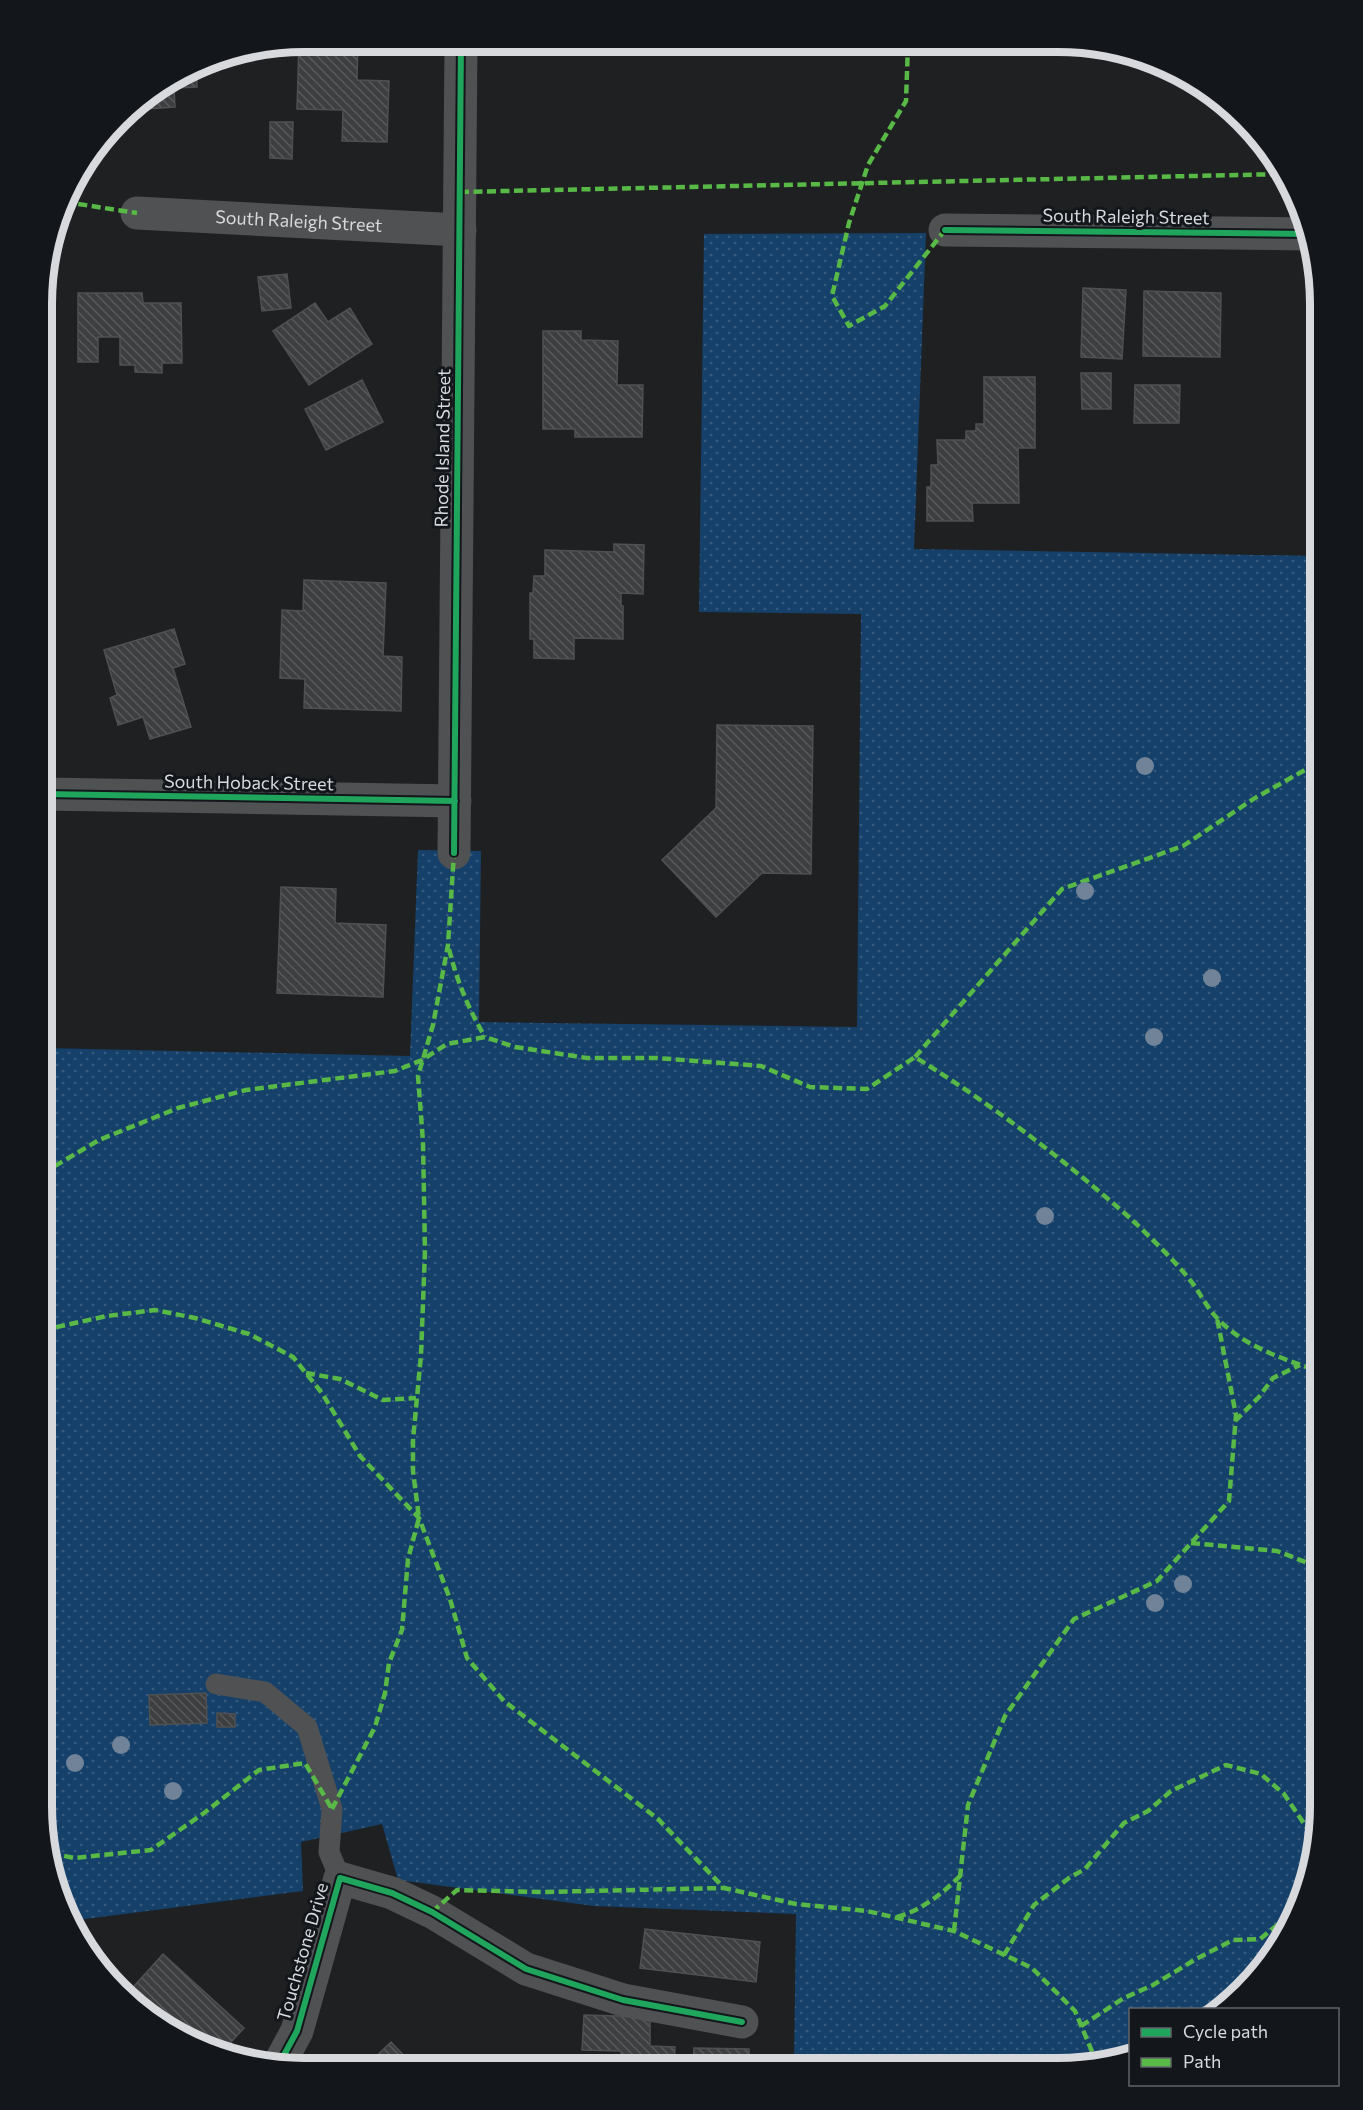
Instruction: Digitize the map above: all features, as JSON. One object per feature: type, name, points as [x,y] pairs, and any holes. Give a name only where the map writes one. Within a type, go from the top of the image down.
[{"type":"street","name":"Rhode Island Street","points":[[454,853],[461,52]]},
{"type":"street","name":"South Raleigh Street","points":[[137,213],[460,230]]},
{"type":"street","name":"South Raleigh Street","points":[[945,230],[1300,234]]},
{"type":"street","name":"South Hoback Street","points":[[53,794],[454,801]]},
{"type":"street","name":"Touchstone Drive","points":[[283,2056],[297,2031],[340,1878],[392,1893],[432,1912],[526,1969],[623,2000],[742,2022]]},
{"type":"lane","points":[[216,1684],[265,1692],[307,1726],[332,1809],[329,1852],[340,1878]]},
{"type":"shaded area","points":[[926,233],[914,549],[1310,556],[1310,1822],[1306,1855],[1297,1887],[1277,1932],[1259,1959],[1237,1984],[1209,2008],[1129,2008],[1129,2047],[1108,2053],[1059,2058],[794,2058],[796,1914],[594,1906],[398,1880],[382,1824],[301,1842],[303,1891],[79,1920],[66,1887],[57,1855],[53,1822],[53,1048],[410,1056],[418,850],[481,851],[479,1022],[857,1027],[861,614],[699,612],[704,234]]},
{"type":"building","points":[[299,52],[358,52],[357,80],[389,81],[387,142],[342,141],[343,110],[297,109]]},
{"type":"building","points":[[196,77],[197,87],[175,88]]},
{"type":"building","points":[[174,89],[175,107],[145,109]]},
{"type":"building","points":[[270,122],[293,122],[292,159],[270,158]]},
{"type":"building","points":[[287,274],[291,308],[262,311],[258,277]]},
{"type":"building","points":[[1083,288],[1126,290],[1122,359],[1081,357]]},
{"type":"building","points":[[1144,291],[1221,293],[1220,357],[1143,356]]},
{"type":"building","points":[[78,293],[142,293],[143,303],[181,303],[182,363],[162,363],[162,373],[135,372],[135,365],[120,365],[120,337],[98,337],[98,362],[78,362]]},
{"type":"building","points":[[315,303],[328,322],[350,308],[372,344],[309,385],[273,331]]},
{"type":"building","points":[[543,331],[581,331],[581,340],[618,341],[617,385],[643,385],[642,437],[575,437],[575,429],[543,429]]},
{"type":"building","points":[[1081,373],[1111,373],[1111,409],[1082,409]]},
{"type":"building","points":[[984,377],[1035,377],[1035,448],[1018,448],[1019,503],[972,503],[973,521],[927,521],[927,487],[931,487],[931,465],[938,465],[937,440],[966,440],[966,431],[976,431],[976,424],[984,424]]},
{"type":"building","points":[[362,380],[383,422],[326,450],[305,409]]},
{"type":"building","points":[[1135,385],[1180,385],[1179,423],[1134,423]]},
{"type":"building","points":[[614,544],[644,545],[643,594],[621,593],[623,639],[574,638],[574,659],[534,658],[534,639],[530,639],[530,593],[533,593],[534,576],[545,576],[545,550],[614,552]]},
{"type":"building","points":[[304,580],[386,583],[383,656],[402,657],[401,711],[304,708],[305,679],[280,678],[282,610],[303,611]]},
{"type":"building","points":[[174,629],[185,664],[173,668],[191,727],[150,739],[143,717],[118,725],[110,698],[117,695],[104,650]]},
{"type":"building","points":[[717,725],[813,726],[811,874],[762,873],[716,917],[662,860],[716,808]]},
{"type":"building","points":[[281,887],[336,889],[335,923],[386,925],[383,997],[277,993]]},
{"type":"building","points":[[206,1693],[207,1723],[150,1725],[149,1695]]},
{"type":"building","points":[[217,1713],[235,1714],[235,1727],[217,1727]]},
{"type":"building","points":[[645,1929],[760,1942],[756,1982],[640,1968]]},
{"type":"building","points":[[163,1954],[244,2028],[228,2046],[223,2044],[178,2024],[151,2006],[131,1989]]},
{"type":"building","points":[[584,2015],[650,2017],[650,2046],[675,2047],[674,2058],[621,2058],[621,2051],[582,2050]]},
{"type":"building","points":[[391,2042],[406,2058],[374,2058]]},
{"type":"building","points":[[694,2048],[749,2049],[749,2058],[693,2058]]},
{"type":"marked path","points":[[908,52],[906,101],[868,165],[849,223],[832,296],[849,326],[885,306],[945,230]]},
{"type":"marked path","points":[[460,192],[1275,174]]},
{"type":"marked path","points":[[74,203],[137,213]]},
{"type":"marked path","points":[[915,1057],[1062,889],[1183,846],[1255,798],[1310,767]]},
{"type":"marked path","points":[[332,1809],[375,1727],[385,1693],[389,1663],[402,1630],[408,1559],[419,1518],[413,1471],[413,1440],[421,1355],[425,1251],[423,1142],[418,1076],[433,1025],[448,945],[454,853]]},
{"type":"marked path","points":[[449,949],[464,994],[485,1037]]},
{"type":"marked path","points":[[53,1167],[99,1140],[178,1108],[246,1090],[395,1071],[422,1060],[447,1044],[485,1037],[515,1047],[587,1058],[657,1058],[761,1066],[810,1087],[867,1089],[915,1057],[1026,1133],[1130,1218],[1184,1273],[1213,1314],[1239,1337],[1265,1351],[1310,1368]]},
{"type":"marked path","points":[[53,1328],[107,1316],[155,1310],[195,1318],[249,1334],[293,1357],[322,1393],[360,1456],[419,1518],[450,1599],[467,1658],[504,1701],[658,1819],[724,1888],[796,1904],[867,1911],[954,1931],[1032,1968],[1075,2011],[1093,2055]]},
{"type":"marked path","points":[[954,1931],[968,1805],[1005,1716],[1074,1619],[1157,1581],[1229,1501],[1236,1415],[1217,1318]]},
{"type":"marked path","points":[[1235,1421],[1259,1397],[1273,1378],[1300,1365]]},
{"type":"marked path","points":[[306,1373],[340,1379],[383,1400],[416,1398]]},
{"type":"marked path","points":[[1191,1543],[1277,1551],[1310,1564]]},
{"type":"marked path","points":[[57,1854],[74,1858],[151,1850],[204,1813],[259,1770],[305,1763],[332,1809]]},
{"type":"marked path","points":[[1004,1955],[1034,1905],[1069,1878],[1085,1869],[1124,1823],[1148,1811],[1171,1791],[1226,1765],[1261,1774],[1284,1794],[1309,1829]]},
{"type":"marked path","points":[[897,1917],[931,1900],[961,1875]]},
{"type":"marked path","points":[[432,1912],[457,1890],[543,1892],[724,1888]]},
{"type":"marked path","points":[[1081,2026],[1124,1998],[1153,1985],[1196,1959],[1233,1940],[1260,1939],[1283,1920]]},
{"type":"cycle path","points":[[454,853],[461,52]]},
{"type":"cycle path","points":[[945,230],[1300,234]]},
{"type":"cycle path","points":[[53,794],[455,801]]},
{"type":"cycle path","points":[[283,2056],[297,2031],[340,1878],[392,1893],[432,1912],[526,1969],[623,2000],[742,2022]]}]
